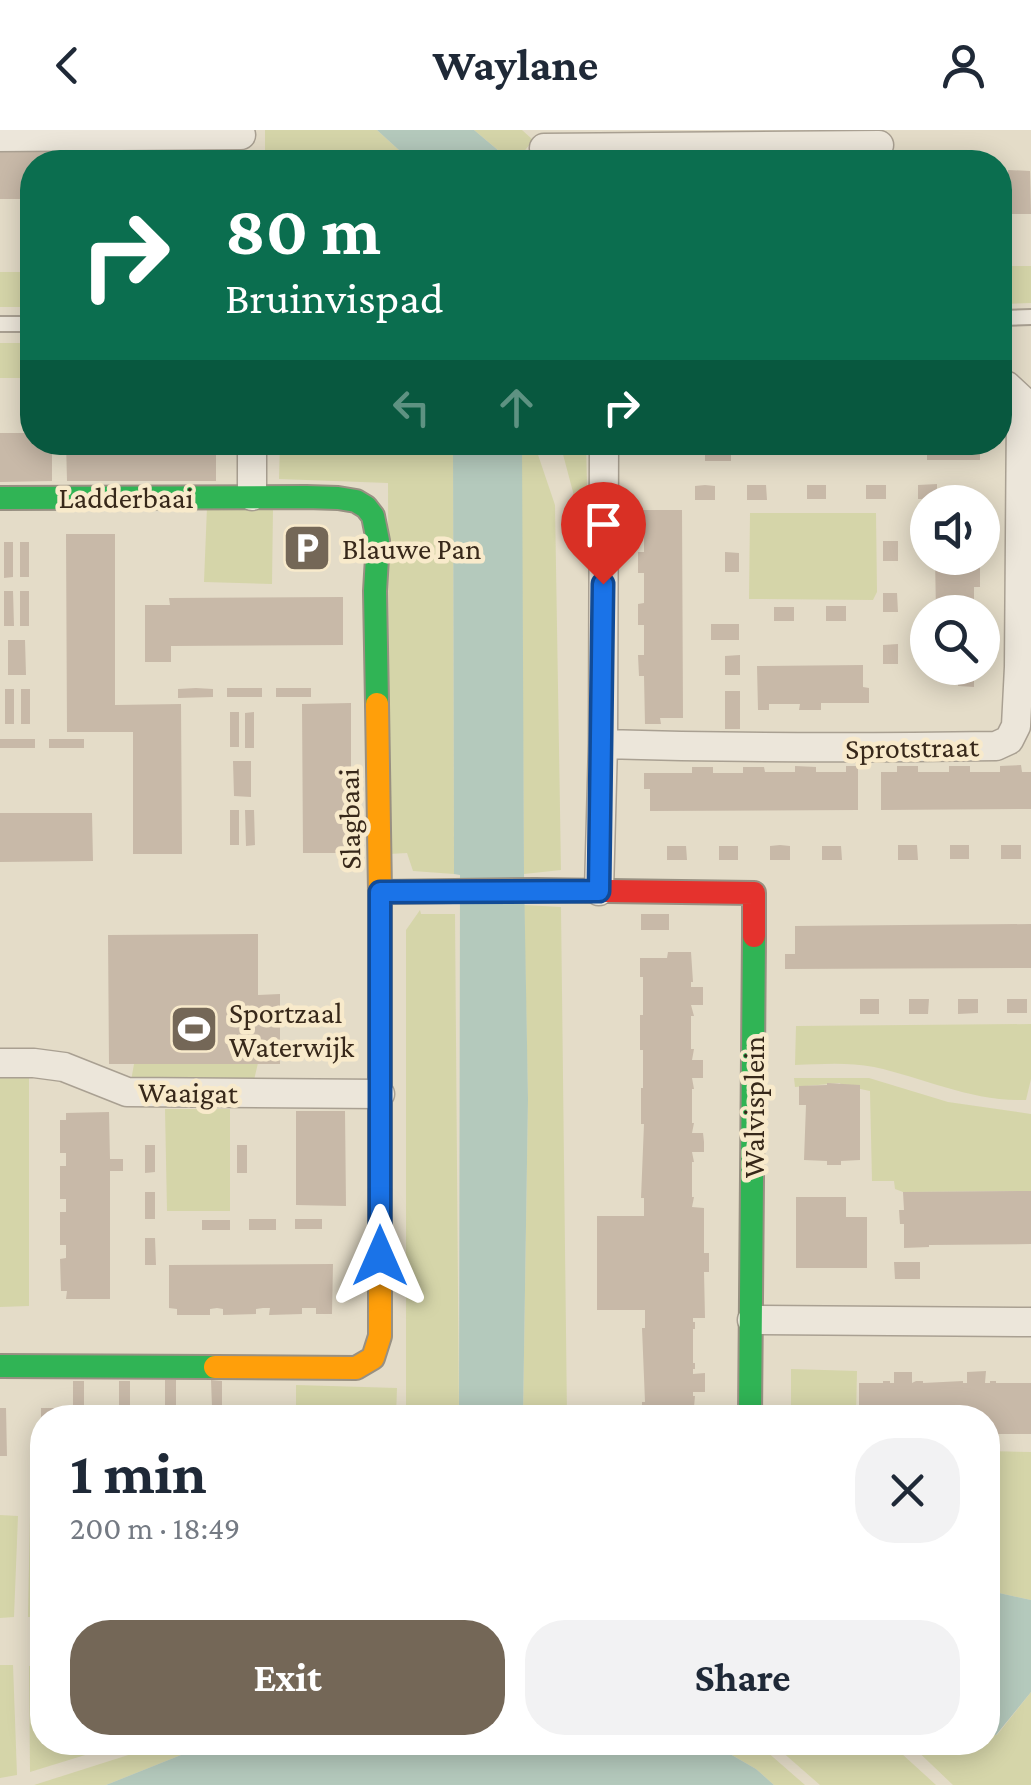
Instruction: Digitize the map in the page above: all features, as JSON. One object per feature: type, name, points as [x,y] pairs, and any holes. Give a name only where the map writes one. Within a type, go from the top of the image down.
[{"type":"street","points":[[0,137],[242,143]]},
{"type":"street","points":[[544,148],[618,138],[879,146]]},
{"type":"street","name":"Sprotstraat","points":[[602,744],[881,748],[996,746],[1009,740],[1016,726],[1019,666],[1021,398],[1012,390]]},
{"type":"street","points":[[252,455],[252,496]]},
{"type":"street","points":[[380,892],[599,891],[604,455]]},
{"type":"street","name":"Ladderbaai","points":[[0,498],[306,497]]},
{"type":"street","name":"Slagbaai","points":[[0,1366],[356,1368],[373,1358],[380,1336],[375,592],[379,542],[375,520],[366,507],[356,501],[306,497]]},
{"type":"street","name":"Walvisplein","points":[[599,891],[754,893],[750,1405]]},
{"type":"street","name":"Waaigat","points":[[0,1064],[64,1067],[127,1092],[380,1094]]},
{"type":"street","points":[[752,1320],[1031,1322]]},
{"type":"green space","points":[[265,130],[377,130],[399,150],[265,150]]},
{"type":"green space","points":[[474,130],[522,130],[533,140],[525,150],[498,150]]},
{"type":"green space","points":[[1012,266],[1031,266],[1031,303],[1012,304]]},
{"type":"green space","points":[[0,272],[20,272],[20,307],[0,307]]},
{"type":"green space","points":[[0,343],[20,343],[20,378],[0,378]]},
{"type":"green space","points":[[280,455],[453,455],[454,874],[413,871],[407,853],[389,854],[388,483],[279,479]]},
{"type":"green space","points":[[521,455],[538,455],[555,505],[561,870],[524,874]]},
{"type":"green space","points":[[563,455],[586,455],[588,529],[582,526]]},
{"type":"green space","points":[[207,507],[273,508],[272,584],[204,582]]},
{"type":"green space","points":[[750,513],[876,513],[877,592],[873,600],[749,599]]},
{"type":"green space","points":[[524,905],[561,907],[567,1405],[523,1405],[528,1099]]},
{"type":"green space","points":[[420,910],[421,914],[455,914],[459,1405],[406,1405],[406,930]]},
{"type":"green space","points":[[1031,1024],[1031,1079],[1026,1100],[968,1093],[864,1065],[795,1065],[796,1026]]},
{"type":"green space","points":[[258,1063],[254,1080],[131,1081],[134,1064]]},
{"type":"green space","points":[[0,1068],[29,1071],[29,1306],[0,1307]]},
{"type":"green space","points":[[794,1078],[869,1078],[948,1102],[1031,1114],[1031,1191],[903,1192],[895,1189],[894,1181],[872,1181],[870,1091],[840,1083],[795,1087]]},
{"type":"green space","points":[[165,1109],[230,1109],[230,1211],[167,1211]]},
{"type":"green space","points":[[791,1369],[857,1371],[856,1405],[791,1405]]},
{"type":"green space","points":[[296,1385],[397,1388],[396,1405],[296,1405]]},
{"type":"green space","points":[[1000,1451],[1031,1452],[1031,1600],[1000,1593]]},
{"type":"green space","points":[[0,1515],[18,1516],[14,1617],[0,1618]]},
{"type":"green space","points":[[30,1516],[30,1617],[28,1617]]},
{"type":"green space","points":[[0,1665],[13,1665],[17,1775],[0,1778]]},
{"type":"green space","points":[[29,1666],[30,1755],[85,1755],[30,1772]]},
{"type":"green space","points":[[1031,1692],[1031,1785],[953,1785],[922,1755],[1000,1755],[1000,1731]]},
{"type":"green space","points":[[128,1755],[181,1755],[106,1785],[34,1785]]},
{"type":"green space","points":[[732,1755],[771,1755],[805,1785],[774,1785]]},
{"type":"green space","points":[[786,1755],[903,1755],[936,1785],[820,1785]]},
{"type":"shaded area","points":[[377,130],[474,130],[498,150],[399,150]]},
{"type":"shaded area","points":[[453,455],[522,455],[528,1099],[523,1405],[459,1405],[460,875],[454,874]]},
{"type":"shaded area","points":[[1000,1593],[1031,1600],[1031,1692],[1000,1730]]},
{"type":"shaded area","points":[[181,1755],[732,1755],[774,1785],[106,1785]]},
{"type":"building","points":[[0,151],[20,151],[20,199],[0,199]]},
{"type":"building","points":[[1012,170],[1030,171],[1031,214],[1012,214]]},
{"type":"building","points":[[0,433],[20,433],[20,455],[52,455],[52,481],[0,482]]},
{"type":"building","points":[[66,455],[216,455],[216,481],[67,481]]},
{"type":"building","points":[[705,455],[731,455],[731,461],[705,461]]},
{"type":"building","points":[[927,455],[980,455],[980,460],[927,460]]},
{"type":"building","points":[[747,485],[766,485],[767,500],[747,500]]},
{"type":"building","points":[[807,485],[826,485],[826,499],[807,499]]},
{"type":"building","points":[[866,485],[886,485],[886,499],[866,499]]},
{"type":"building","points":[[695,486],[715,486],[715,500],[695,500]]},
{"type":"building","points":[[638,510],[682,510],[683,718],[660,718],[661,724],[645,724],[644,676],[639,676],[638,655],[644,655],[644,625],[638,625],[638,604],[644,603],[644,573],[638,573],[638,552],[644,552],[644,522],[638,522]]},
{"type":"building","points":[[66,534],[115,534],[115,705],[181,704],[182,854],[133,854],[133,732],[67,732]]},
{"type":"building","points":[[883,541],[898,541],[898,561],[883,561]]},
{"type":"building","points":[[4,542],[13,542],[13,577],[4,578]]},
{"type":"building","points":[[20,542],[29,542],[29,577],[20,577]]},
{"type":"building","points":[[725,552],[739,553],[739,572],[725,572]]},
{"type":"building","points":[[935,575],[980,575],[980,587],[974,587],[974,595],[936,595]]},
{"type":"building","points":[[4,591],[13,591],[14,626],[4,626]]},
{"type":"building","points":[[20,591],[29,591],[29,626],[20,626]]},
{"type":"building","points":[[883,593],[897,593],[898,612],[883,612]]},
{"type":"building","points":[[343,597],[343,645],[171,646],[171,662],[145,662],[145,605],[170,605],[169,598]]},
{"type":"building","points":[[826,606],[846,606],[846,621],[826,621]]},
{"type":"building","points":[[774,607],[794,607],[794,621],[774,621]]},
{"type":"building","points":[[711,624],[739,624],[739,640],[711,640]]},
{"type":"building","points":[[8,640],[25,640],[26,675],[8,675]]},
{"type":"building","points":[[898,644],[898,664],[883,664],[883,645]]},
{"type":"building","points":[[740,655],[740,675],[725,675],[725,656]]},
{"type":"building","points":[[863,665],[863,687],[869,688],[869,703],[821,703],[821,710],[799,710],[800,704],[769,704],[769,710],[758,710],[757,666]]},
{"type":"building","points":[[227,688],[262,688],[262,697],[227,697]]},
{"type":"building","points":[[276,688],[311,688],[311,697],[276,697]]},
{"type":"building","points":[[5,689],[14,689],[14,724],[5,724]]},
{"type":"building","points":[[21,689],[30,689],[30,724],[21,724]]},
{"type":"building","points":[[178,689],[213,689],[213,697],[178,698]]},
{"type":"building","points":[[725,691],[740,691],[740,729],[725,729]]},
{"type":"building","points":[[351,703],[351,853],[303,853],[302,704]]},
{"type":"building","points":[[230,712],[239,712],[239,747],[230,747]]},
{"type":"building","points":[[254,712],[254,748],[245,748],[245,713]]},
{"type":"building","points":[[0,739],[35,739],[35,748],[0,748]]},
{"type":"building","points":[[49,739],[84,739],[84,748],[49,748]]},
{"type":"building","points":[[233,761],[251,761],[251,797],[234,796]]},
{"type":"building","points":[[1021,765],[1022,772],[1031,772],[1031,809],[881,810],[881,772],[897,772],[897,766],[918,766],[918,772],[949,772],[949,766],[970,766],[970,772],[1000,772],[1000,766]]},
{"type":"building","points":[[795,766],[816,767],[816,772],[846,772],[846,766],[858,766],[858,810],[650,811],[650,789],[644,789],[644,773],[692,773],[692,767],[713,767],[713,773],[743,773],[743,767],[795,772]]},
{"type":"building","points":[[230,810],[239,810],[239,845],[230,845]]},
{"type":"building","points":[[245,810],[254,810],[255,845],[246,846]]},
{"type":"building","points":[[0,813],[92,813],[93,861],[0,862]]},
{"type":"building","points":[[898,845],[917,845],[918,860],[898,860]]},
{"type":"building","points":[[950,845],[969,845],[969,859],[950,859]]},
{"type":"building","points":[[1001,845],[1021,845],[1021,859],[1001,859]]},
{"type":"building","points":[[667,846],[686,846],[687,860],[667,860]]},
{"type":"building","points":[[719,846],[738,846],[738,860],[719,860]]},
{"type":"building","points":[[770,846],[790,846],[790,860],[770,860]]},
{"type":"building","points":[[822,846],[841,846],[842,860],[822,860]]},
{"type":"building","points":[[641,914],[669,914],[669,930],[641,930]]},
{"type":"building","points":[[1031,924],[1031,968],[785,969],[785,954],[795,954],[795,926]]},
{"type":"building","name":"Sportzaal Waterwijk","points":[[258,934],[258,995],[280,994],[280,1064],[109,1064],[108,935]]},
{"type":"building","points":[[668,952],[691,952],[691,987],[703,987],[703,1005],[691,1005],[692,1060],[703,1060],[703,1078],[692,1078],[692,1133],[703,1133],[704,1152],[692,1152],[692,1207],[704,1208],[704,1253],[709,1253],[709,1272],[704,1272],[705,1318],[693,1318],[693,1374],[705,1373],[705,1392],[693,1392],[694,1405],[642,1405],[645,1310],[597,1310],[597,1216],[644,1216],[640,958],[667,958]]},
{"type":"building","points":[[860,999],[879,999],[879,1014],[860,1014]]},
{"type":"building","points":[[909,999],[929,999],[928,1014],[909,1014]]},
{"type":"building","points":[[958,999],[978,999],[978,1013],[958,1014]]},
{"type":"building","points":[[1007,999],[1027,999],[1027,1013],[1007,1013]]},
{"type":"building","points":[[860,1085],[860,1160],[827,1165],[827,1161],[804,1160],[806,1105],[799,1105],[799,1086]]},
{"type":"building","points":[[296,1111],[345,1111],[346,1206],[296,1205]]},
{"type":"building","points":[[109,1112],[110,1159],[123,1159],[123,1171],[110,1171],[110,1299],[66,1299],[67,1291],[61,1291],[60,1259],[66,1258],[66,1245],[60,1245],[60,1212],[66,1212],[66,1199],[60,1199],[60,1166],[66,1166],[66,1153],[60,1153],[60,1120],[66,1120],[66,1113]]},
{"type":"building","points":[[145,1145],[155,1145],[155,1172],[145,1173]]},
{"type":"building","points":[[237,1145],[247,1145],[247,1173],[237,1173]]},
{"type":"building","points":[[1031,1191],[1031,1244],[904,1248],[904,1224],[900,1224],[899,1210],[904,1210],[903,1192]]},
{"type":"building","points":[[145,1192],[155,1192],[155,1219],[145,1219]]},
{"type":"building","points":[[796,1197],[846,1197],[846,1217],[867,1217],[867,1268],[796,1268]]},
{"type":"building","points":[[249,1219],[276,1219],[276,1230],[249,1230]]},
{"type":"building","points":[[295,1219],[322,1219],[322,1229],[295,1229]]},
{"type":"building","points":[[202,1220],[230,1220],[230,1230],[202,1230]]},
{"type":"building","points":[[145,1238],[155,1238],[156,1265],[145,1265]]},
{"type":"building","points":[[894,1262],[920,1262],[920,1279],[895,1279]]},
{"type":"building","points":[[333,1264],[332,1314],[316,1314],[316,1308],[302,1308],[302,1314],[269,1315],[270,1308],[263,1308],[256,1309],[256,1314],[223,1315],[223,1309],[217,1308],[210,1309],[210,1315],[177,1315],[177,1309],[169,1308],[169,1265]]},
{"type":"building","points":[[986,1371],[985,1383],[1031,1383],[1031,1434],[1000,1434],[1000,1405],[859,1405],[859,1383],[894,1383],[894,1372],[912,1372],[912,1383],[967,1383],[967,1372]]},
{"type":"building","points":[[165,1380],[176,1380],[176,1405],[165,1405]]},
{"type":"building","points":[[211,1380],[222,1381],[222,1405],[212,1405]]},
{"type":"building","points":[[73,1381],[84,1381],[84,1405],[73,1405]]},
{"type":"building","points":[[119,1381],[130,1381],[130,1405],[119,1405]]},
{"type":"building","points":[[0,1408],[6,1408],[7,1456],[0,1456]]},
{"type":"traffic: fast","points":[[0,498],[306,497],[356,501],[373,516],[378,541],[377,704]]},
{"type":"traffic: fast","points":[[750,1405],[754,936]]},
{"type":"traffic: fast","points":[[0,1366],[215,1367]]},
{"type":"traffic: slow","points":[[215,1367],[356,1368],[373,1358],[380,1336],[377,704]]},
{"type":"traffic: jam","points":[[380,892],[754,893],[754,936]]},
{"type":"place","name":"Blauwe Pan","points":[[307,548]]},
{"type":"place","name":"Sportzaal Waterwijk","points":[[194,1029]]},
{"type":"route","points":[[380,1256],[380,892],[599,891],[603,584]]}]
